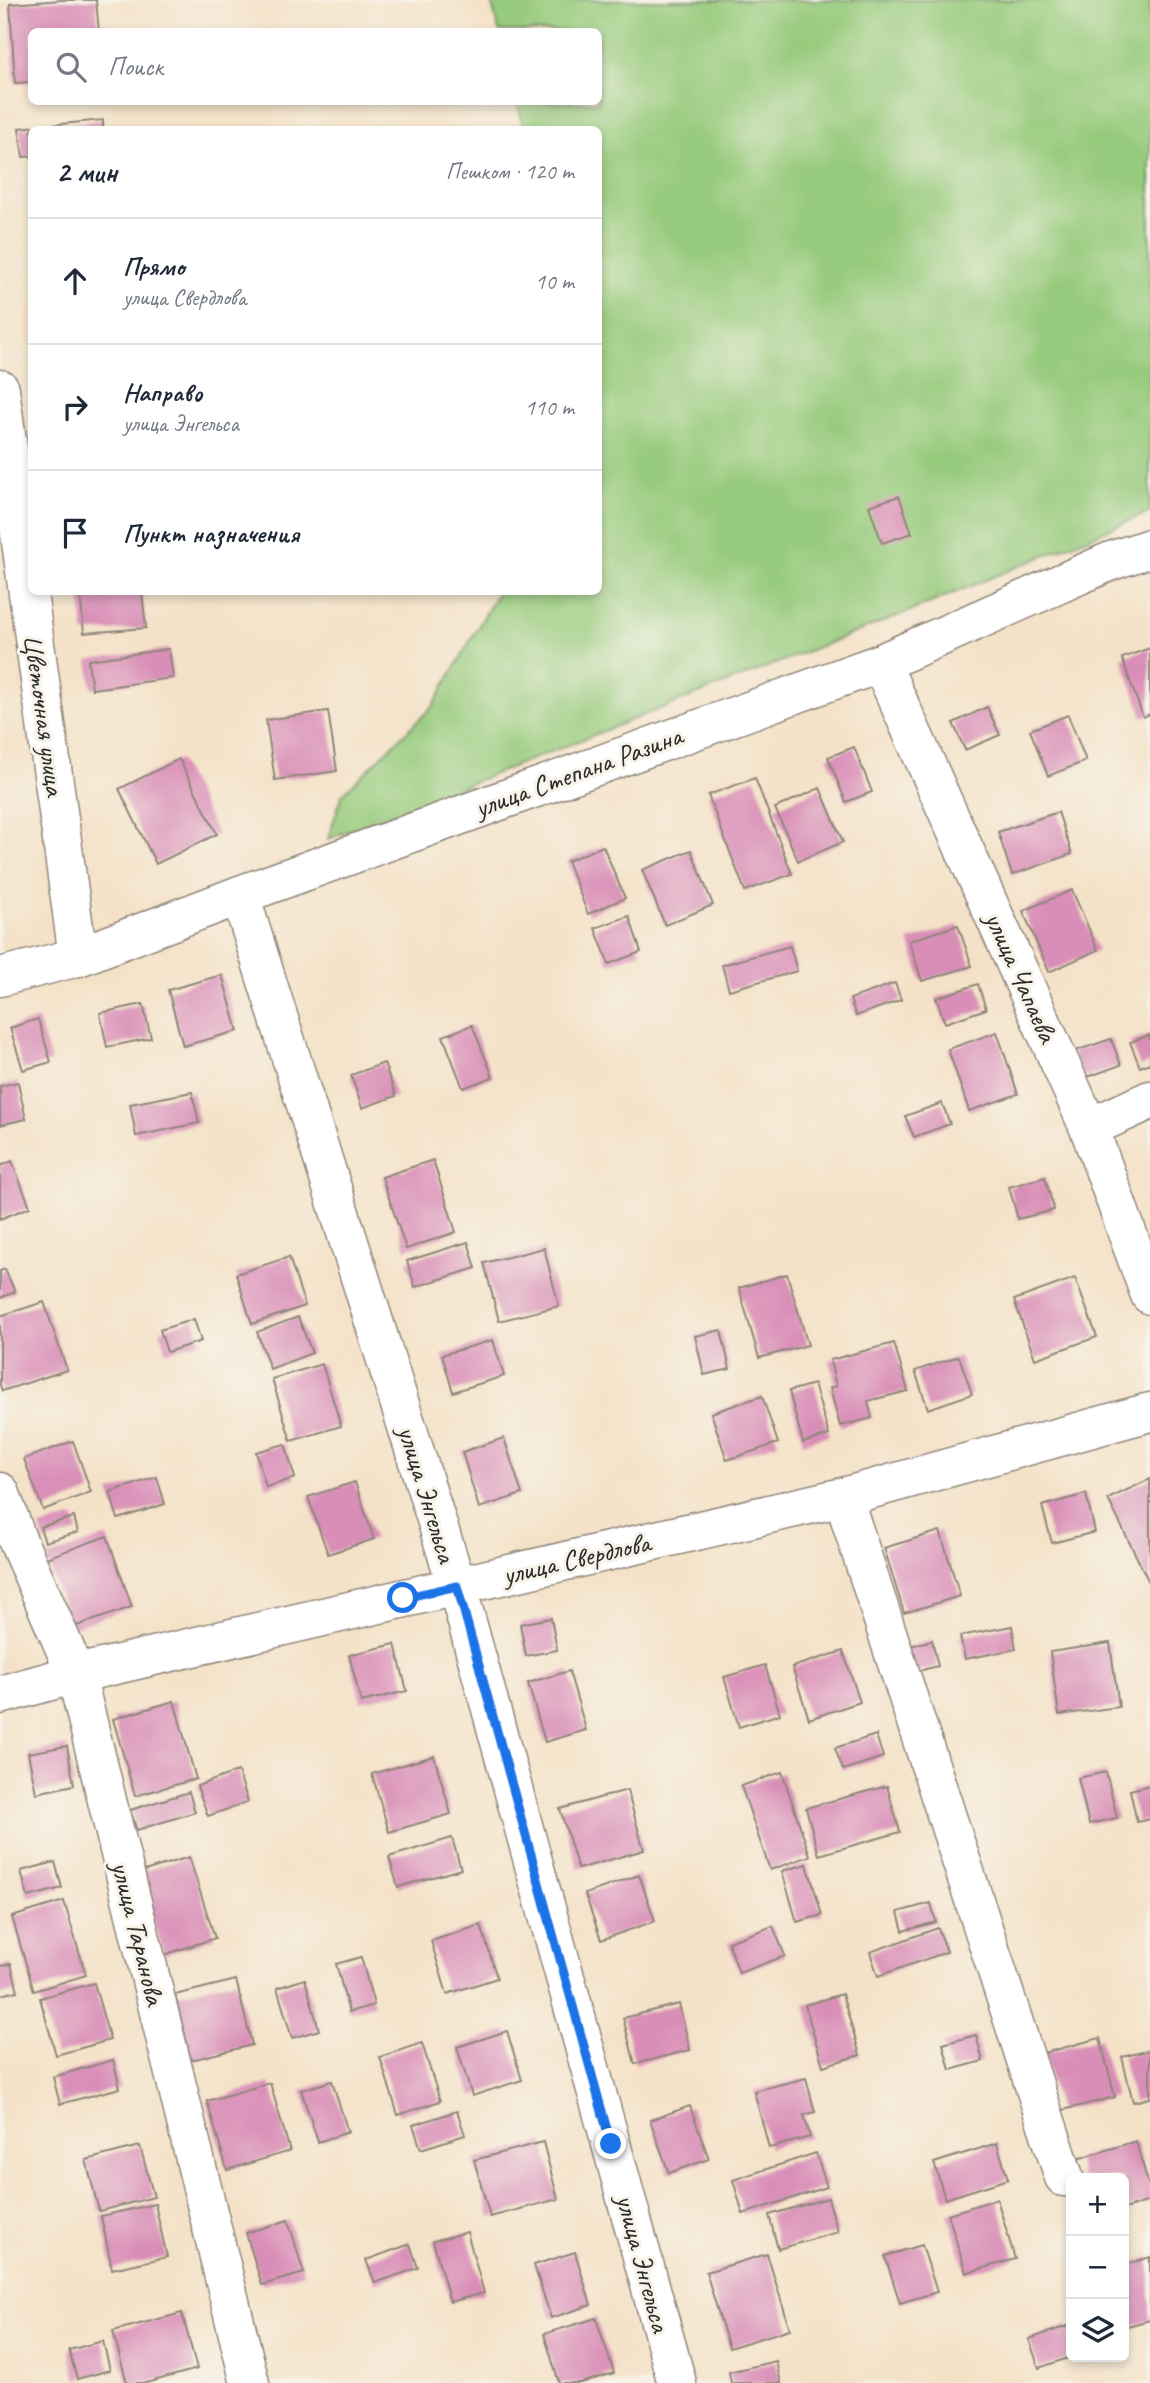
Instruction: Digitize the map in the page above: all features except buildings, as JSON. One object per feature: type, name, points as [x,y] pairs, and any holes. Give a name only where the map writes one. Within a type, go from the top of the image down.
[{"type":"street","name":"Цветочная улица","points":[[0,388],[28,592]]},
{"type":"street","name":"улица Степана Разина","points":[[0,977],[78,957],[240,895],[881,663],[1111,561],[1150,548]]},
{"type":"street","name":"Цветочная улица","points":[[28,595],[78,957]]},
{"type":"street","name":"улица Чапаева","points":[[881,663],[1089,1128],[1150,1295]]},
{"type":"street","name":"улица Энгельса","points":[[240,895],[457,1586],[677,2383]]},
{"type":"street","points":[[1089,1128],[1150,1100]]},
{"type":"street","name":"улица Свердлова","points":[[0,1695],[76,1674],[843,1497],[1150,1412]]},
{"type":"street","name":"улица Таранова","points":[[0,1492],[17,1539],[76,1674],[250,2383]]},
{"type":"street","points":[[843,1497],[1064,2177]]},
{"type":"green space","points":[[491,0],[1150,0],[1150,512],[913,610],[328,839],[342,795],[433,706],[496,595],[602,595],[602,126],[523,126],[518,105],[602,105],[602,28],[498,28]]},
{"type":"route","points":[[403,1598],[457,1586],[611,2144]]}]
